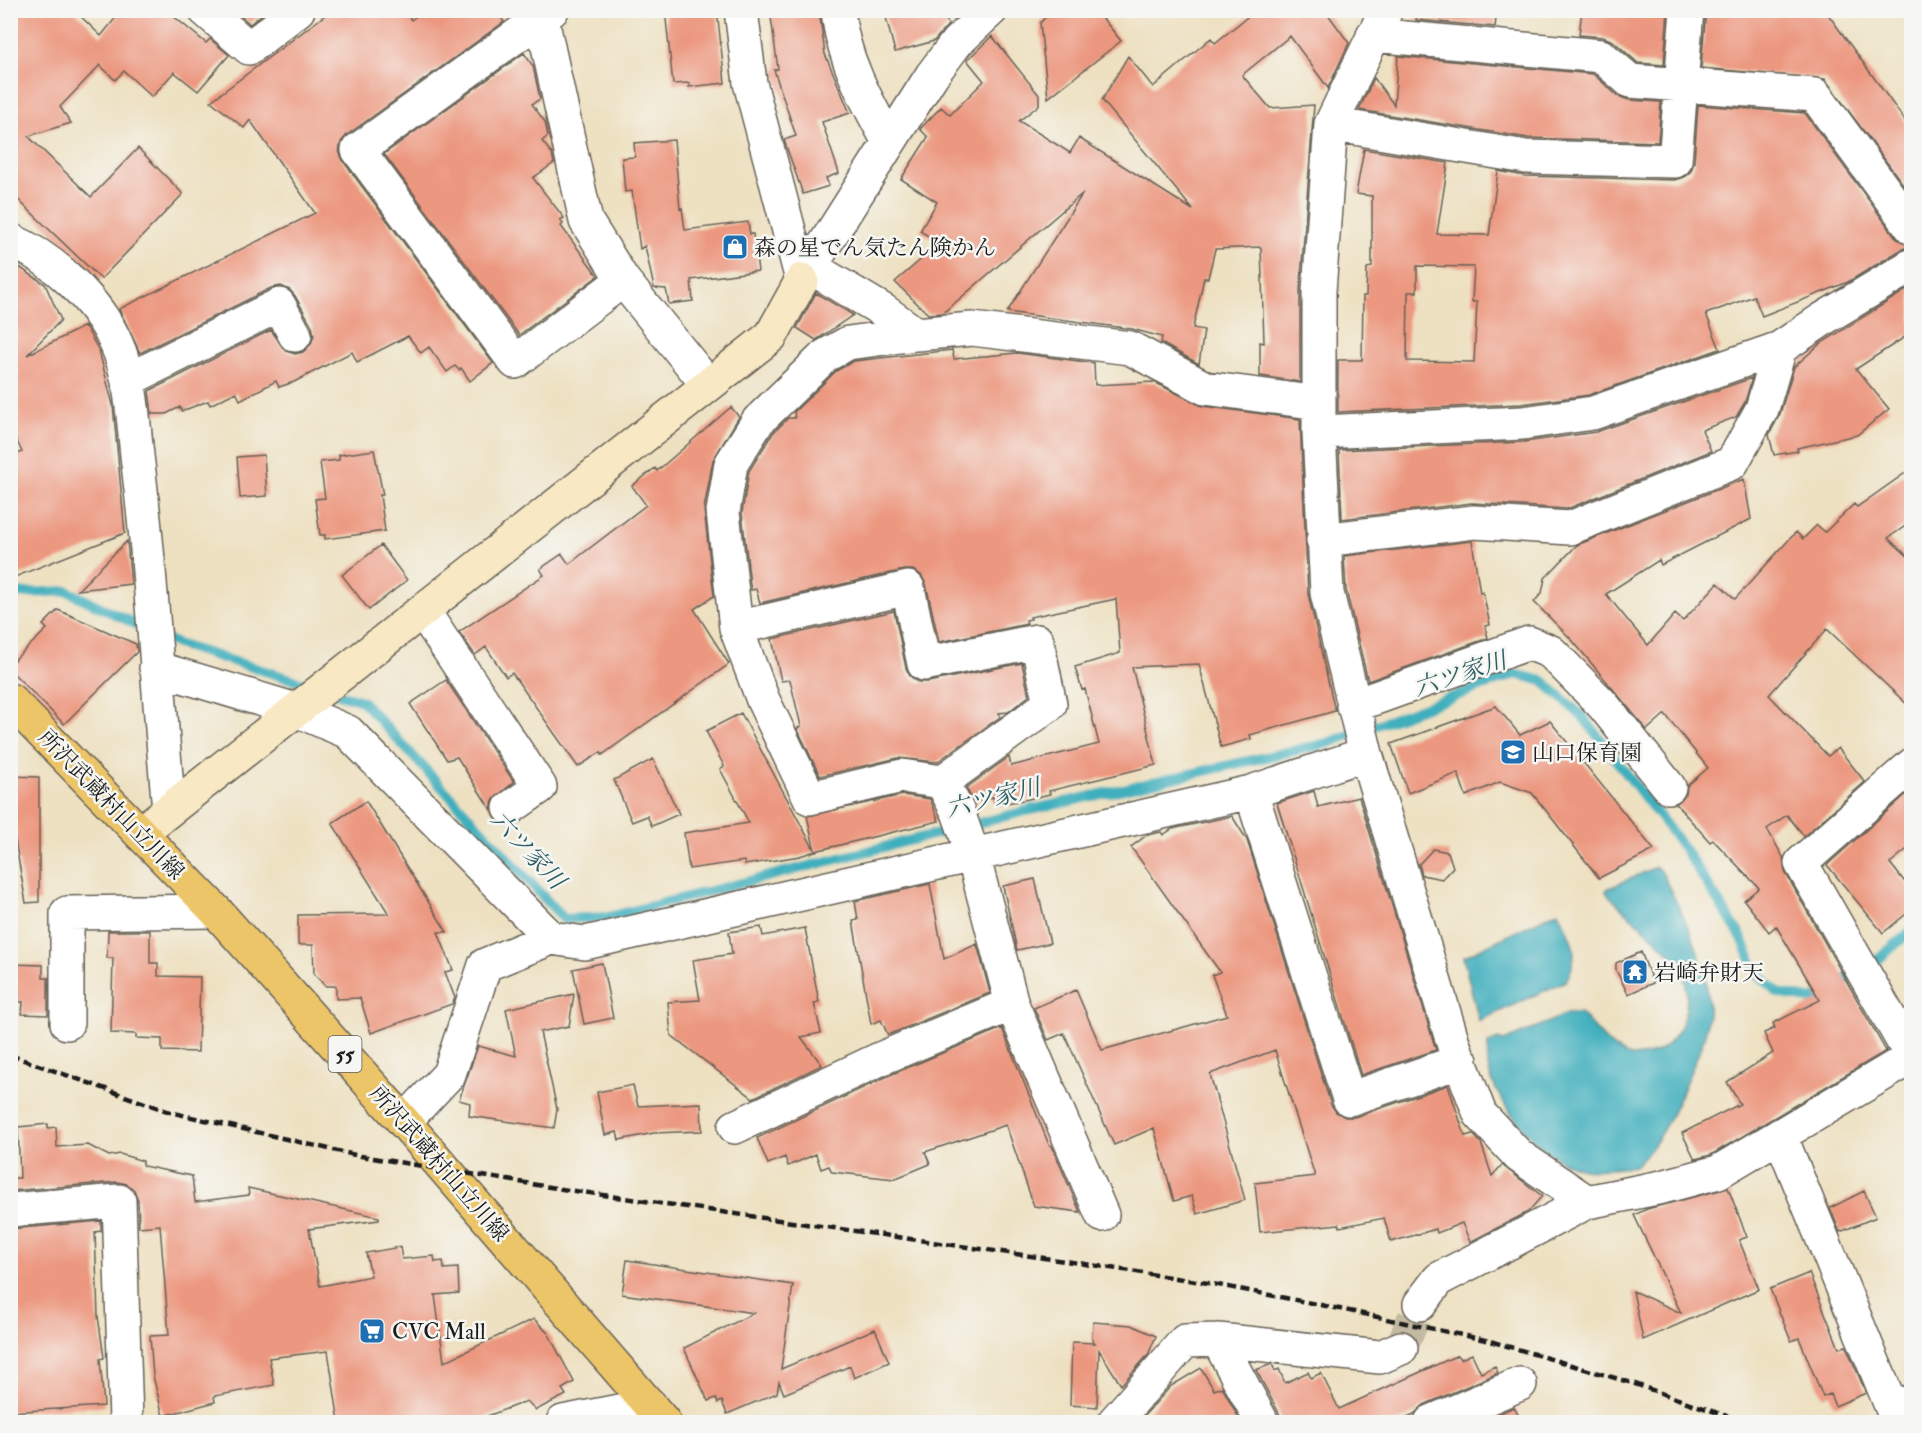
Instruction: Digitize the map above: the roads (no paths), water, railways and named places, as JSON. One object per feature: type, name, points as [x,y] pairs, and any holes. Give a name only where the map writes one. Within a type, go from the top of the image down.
[{"type":"main road","name":"所沢武蔵村山立川線","points":[[10,700],[216,911],[404,1122],[657,1414]]},
{"type":"street","points":[[205,10],[249,48],[298,10]]},
{"type":"street","points":[[741,10],[750,83],[806,274],[884,311],[916,334]]},
{"type":"street","points":[[838,10],[840,28],[861,92],[889,142]]},
{"type":"street","points":[[1331,124],[1526,157],[1675,161],[1687,10]]},
{"type":"street","points":[[623,280],[515,362],[358,150],[544,13],[586,221],[623,280],[708,385]]},
{"type":"street","points":[[140,833],[771,336],[806,274],[932,75],[957,42],[986,13]]},
{"type":"street","points":[[1587,1202],[1519,1156],[1480,1114],[1461,1060],[1353,708],[1327,593],[1323,540],[1319,417],[1319,291],[1331,124],[1380,23],[1601,56],[1630,81],[1815,95],[1911,228]]},
{"type":"street","points":[[10,240],[43,259],[93,306],[117,344],[128,380],[169,809]]},
{"type":"street","points":[[736,628],[908,588],[924,664],[1037,641],[1050,704],[942,782],[902,776],[810,798],[799,780],[763,700],[736,628],[723,512],[731,464],[758,421],[825,356],[849,343],[972,329],[1130,348],[1205,388],[1319,417],[1523,423],[1593,413],[1780,348],[1911,265]]},
{"type":"street","points":[[128,380],[279,305],[295,335]]},
{"type":"street","points":[[1323,540],[1474,522],[1570,528],[1732,463],[1762,409],[1780,348]]},
{"type":"street","points":[[423,611],[540,787],[510,808]]},
{"type":"street","points":[[1353,708],[1529,643],[1551,652],[1603,705],[1669,787]]},
{"type":"street","points":[[155,655],[304,704],[348,732],[551,939]]},
{"type":"street","points":[[404,1122],[449,1074],[485,965],[551,939],[585,943],[970,850],[1251,792],[1366,753]]},
{"type":"street","points":[[1420,1304],[1440,1279],[1587,1202],[1662,1188],[1718,1172],[1911,1057],[1801,863],[1911,765]]},
{"type":"street","points":[[942,782],[958,812],[970,850],[1012,1004],[1102,1215]]},
{"type":"street","points":[[1251,792],[1348,1099],[1461,1060]]},
{"type":"street","points":[[67,1023],[67,913],[216,911]]},
{"type":"street","points":[[735,1127],[882,1058],[1012,1004]]},
{"type":"street","points":[[1780,1135],[1892,1408],[1911,1401]]},
{"type":"street","points":[[10,1210],[119,1201],[119,1422]]},
{"type":"street","points":[[1114,1422],[1185,1341],[1218,1341],[1380,1357],[1401,1348]]},
{"type":"street","points":[[1218,1341],[1262,1422]]},
{"type":"street","points":[[1431,1422],[1520,1384]]},
{"type":"street","points":[[563,1422],[657,1414]]},
{"type":"water","points":[[1656,867],[1662,872],[1681,911],[1704,973],[1708,995],[1708,1016],[1704,1038],[1668,1120],[1657,1140],[1643,1158],[1635,1166],[1583,1169],[1568,1164],[1538,1144],[1511,1114],[1493,1082],[1488,1067],[1488,1044],[1498,1039],[1504,1041],[1569,1013],[1580,1013],[1620,1052],[1635,1057],[1658,1051],[1675,1036],[1686,1005],[1687,994],[1682,971],[1670,953],[1606,892],[1607,889]]},
{"type":"water","points":[[1558,911],[1574,953],[1571,971],[1566,981],[1479,1021],[1463,957]]},
{"type":"waterway","name":"六ツ家川","points":[[10,594],[67,591],[177,644],[362,701],[564,919],[608,917],[1030,810],[1328,743],[1515,674],[1543,681],[1583,717],[1683,847],[1742,938],[1756,972],[1778,993],[1813,1000],[1881,957],[1912,930]]},
{"type":"tunnel","points":[[1401,1348],[1420,1304]]},
{"type":"railway","points":[[10,1055],[170,1112],[355,1155],[568,1190],[1208,1283],[1321,1305],[1490,1341],[1632,1383],[1744,1422]]},
{"type":"place","name":"森の星でん気たん険かん","points":[[735,247]]},
{"type":"place","name":"山口保育園","points":[[1513,752]]},
{"type":"place","name":"岩崎弁財天","points":[[1635,972]]},
{"type":"place","name":"CVC Mall","points":[[372,1331]]}]
